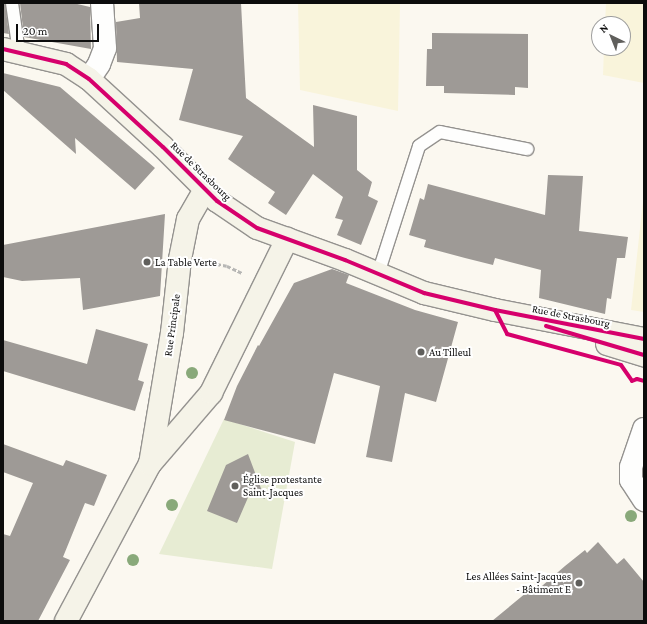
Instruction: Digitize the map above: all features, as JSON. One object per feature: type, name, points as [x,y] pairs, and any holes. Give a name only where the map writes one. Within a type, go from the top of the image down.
[{"type":"main road","name":"Rue de Strasbourg","points":[[11,51],[66,64],[89,79],[163,147],[217,201],[257,228],[424,293],[495,310],[644,339]]},
{"type":"main road","name":"Rue Principale","points":[[150,464],[172,333],[180,259],[188,219],[205,190]]},
{"type":"main road","name":"Rue Principale","points":[[66,621],[150,464],[211,393],[287,239]]},
{"type":"main road","name":"Rue de Strasbourg","points":[[495,310],[644,355]]},
{"type":"street","points":[[89,79],[99,64],[105,48],[102,3]]},
{"type":"street","points":[[644,429],[631,467],[631,480],[644,500]]},
{"type":"lane","points":[[11,51],[12,3]]},
{"type":"lane","points":[[378,274],[419,146],[440,132],[527,149]]},
{"type":"path","points":[[180,259],[227,266],[266,284]]},
{"type":"shaded area","points":[[298,3],[487,3],[400,4],[398,111],[300,90]]},
{"type":"shaded area","points":[[606,3],[644,3],[644,83],[603,75],[604,56],[631,56],[631,16],[605,16]]},
{"type":"shaded area","points":[[644,192],[644,312],[631,310]]},
{"type":"green space","points":[[224,419],[295,442],[272,569],[159,554]]},
{"type":"building","points":[[3,3],[5,3],[9,34],[3,33]]},
{"type":"building","points":[[20,3],[73,3],[90,7],[91,49],[24,37]]},
{"type":"building","points":[[139,3],[241,3],[246,98],[314,147],[313,105],[357,116],[357,170],[372,182],[368,196],[378,201],[361,245],[337,235],[343,220],[335,218],[343,197],[313,174],[286,215],[268,203],[275,192],[228,159],[243,136],[179,120],[193,69],[117,62],[116,22],[140,18]]},
{"type":"building","points":[[432,33],[528,34],[528,88],[515,87],[515,95],[444,93],[444,86],[426,86],[427,49],[432,49]]},
{"type":"building","points":[[3,73],[60,87],[155,168],[135,190],[75,138],[76,154],[3,90]]},
{"type":"building","points":[[548,175],[583,176],[579,231],[628,237],[625,258],[617,258],[611,299],[607,298],[605,314],[539,298],[541,270],[495,258],[493,265],[465,258],[424,247],[426,240],[409,235],[420,198],[424,200],[428,184],[545,215]]},
{"type":"building","points":[[165,214],[160,296],[83,310],[80,278],[22,281],[3,277],[3,245]]},
{"type":"building","points":[[332,269],[349,275],[346,283],[415,310],[458,322],[436,402],[405,393],[392,462],[366,457],[380,386],[334,373],[315,444],[224,420],[237,386],[258,345],[259,346],[294,283]]},
{"type":"building","points":[[96,329],[148,344],[138,380],[144,382],[135,411],[3,371],[3,340],[87,364]]},
{"type":"building","points":[[3,444],[63,466],[66,460],[107,475],[94,506],[85,503],[63,557],[70,560],[38,621],[3,621],[3,534],[10,536],[33,483],[3,472]]},
{"type":"building","name":"Église protestante Saint-Jacques","points":[[248,454],[265,499],[250,493],[237,523],[207,511],[226,465]]},
{"type":"building","name":"Les Allées Saint-Jacques - Bâtiment E","points":[[598,542],[617,564],[624,558],[644,582],[644,621],[492,621],[532,588],[535,592],[585,550],[587,553]]},
{"type":"cycle path","points":[[3,49],[66,64],[89,79],[163,147],[217,201],[257,228],[345,260],[424,293],[495,310],[644,339]]},
{"type":"cycle path","points":[[495,310],[507,334],[621,365],[632,381],[637,379],[644,381]]},
{"type":"cycle path","points":[[546,326],[644,355]]},
{"type":"place","name":"La Table Verte","points":[[147,262]]},
{"type":"place","name":"Au Tilleul","points":[[421,352]]},
{"type":"place","name":"Église protestante Saint-Jacques","points":[[235,486]]},
{"type":"place","name":"Les Allées Saint-Jacques - Bâtiment E","points":[[579,583]]}]
